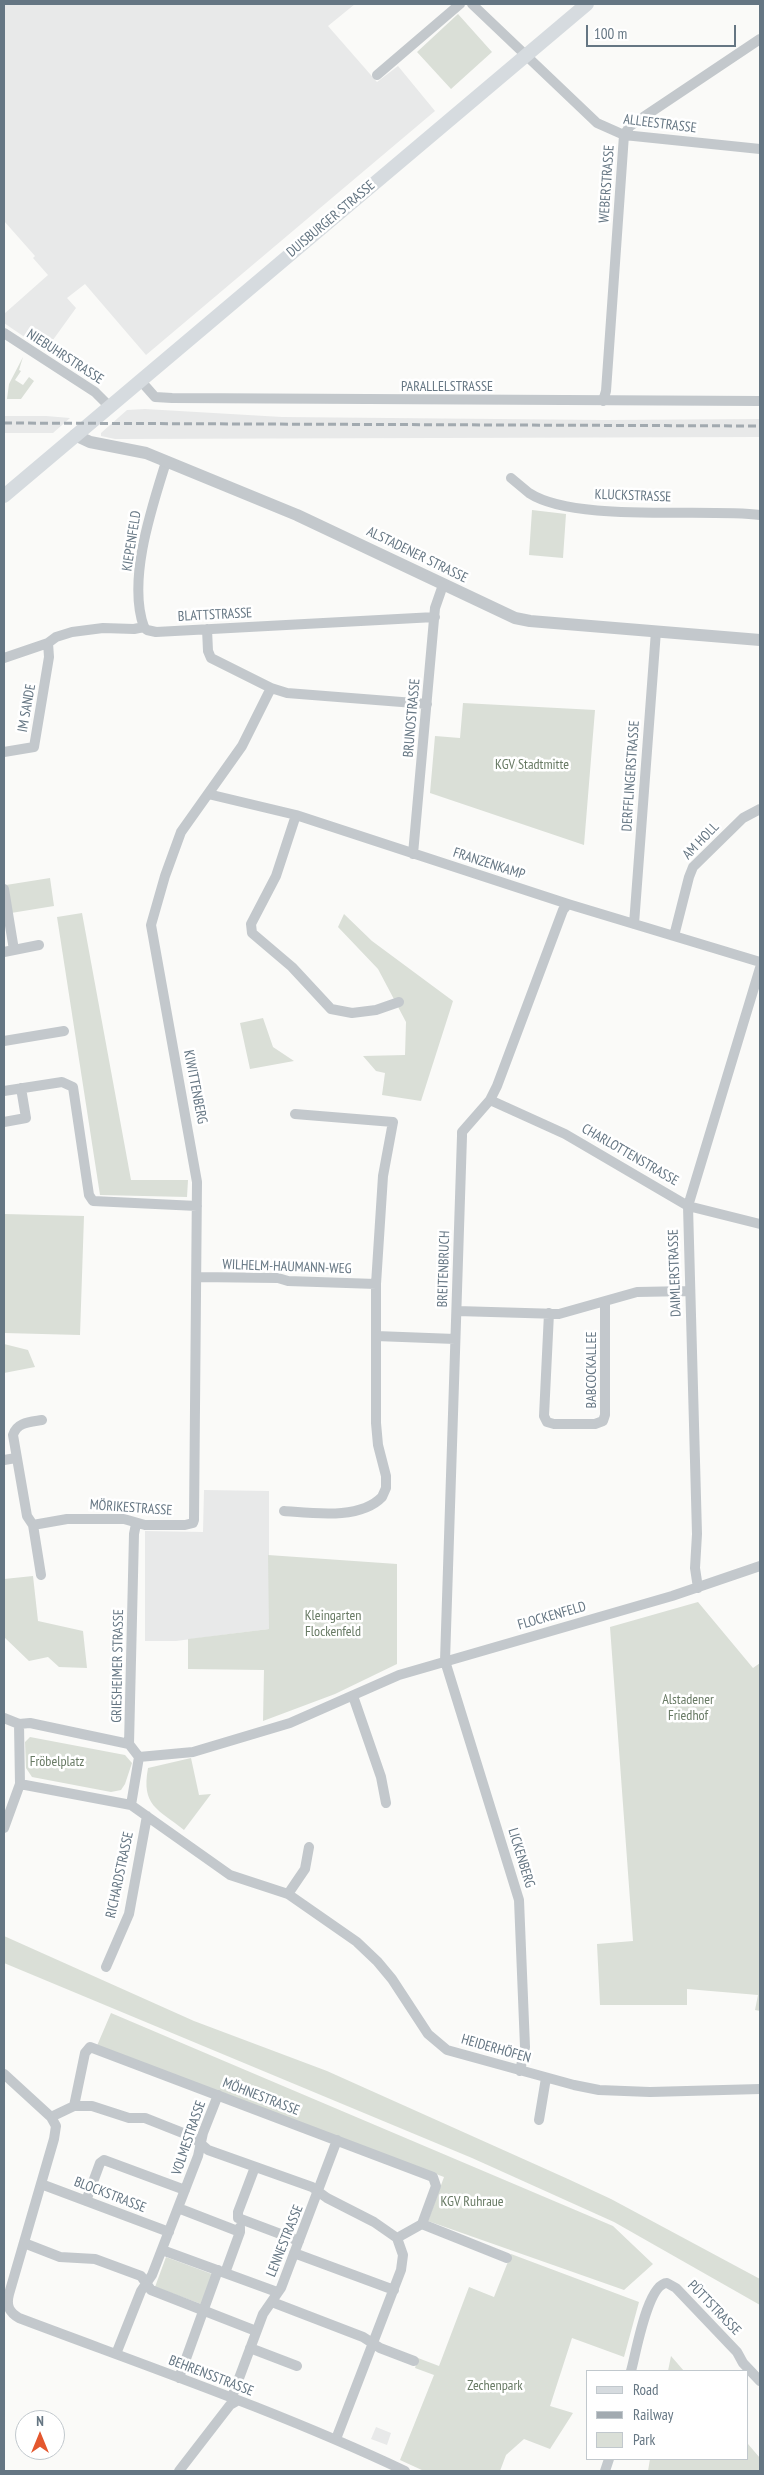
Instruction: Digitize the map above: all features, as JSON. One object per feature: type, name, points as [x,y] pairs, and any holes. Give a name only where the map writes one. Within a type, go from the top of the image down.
[{"type":"main road","name":"DUISBURGER STRASSE","points":[[4,496],[587,4]]},
{"type":"street","points":[[377,75],[460,4]]},
{"type":"street","name":"ALLEESTRASSE","points":[[472,4],[597,123],[624,135],[760,150]]},
{"type":"street","name":"WEBERSTRASSE","points":[[603,401],[606,391],[624,135],[630,126],[760,38]]},
{"type":"street","name":"NIEBUHRSTRASSE","points":[[4,333],[95,392],[110,406]]},
{"type":"street","name":"PARALLELSTRASSE","points":[[140,380],[156,397],[760,401]]},
{"type":"street","name":"ALSTADENER STRASSE","points":[[76,435],[84,441],[127,448],[297,514],[508,616],[524,620],[760,640]]},
{"type":"street","name":"KIEPENFELD","points":[[144,627],[140,594],[142,556],[149,516],[166,462]]},
{"type":"street","name":"KLUCKSTRASSE","points":[[511,478],[530,493],[539,497],[579,507],[760,515]]},
{"type":"street","name":"BRUNOSTRASSE","points":[[413,854],[435,617],[437,602],[443,585]]},
{"type":"street","name":"BLATTSTRASSE","points":[[5,657],[48,643],[56,637],[72,632],[104,628],[134,629],[144,627],[151,632],[435,617]]},
{"type":"street","points":[[207,630],[208,654],[211,658],[271,688],[293,694],[427,704]]},
{"type":"street","name":"DERFFLINGERSTRASSE","points":[[634,924],[656,631]]},
{"type":"street","name":"IM SANDE","points":[[4,752],[34,747],[49,658],[48,643]]},
{"type":"street","name":"KIWITTENBERG","points":[[193,1523],[197,1172],[151,925],[179,836],[186,822],[242,746],[271,688]]},
{"type":"street","name":"FRANZENKAMP","points":[[208,794],[296,815],[568,904],[760,962]]},
{"type":"street","name":"AM HOLL","points":[[674,936],[689,877],[694,867],[743,818],[760,808]]},
{"type":"street","points":[[296,815],[276,876],[251,924],[252,933],[292,967],[331,1009],[352,1013],[376,1010],[399,1002]]},
{"type":"street","points":[[4,894],[9,951],[39,946]]},
{"type":"street","name":"BREITENBRUCH","points":[[445,1661],[462,1134],[490,1100],[563,910],[568,904]]},
{"type":"street","name":"DAIMLERSTRASSE","points":[[698,1588],[695,1568],[697,1534],[688,1206],[760,968]]},
{"type":"street","points":[[4,1042],[64,1031]]},
{"type":"street","points":[[4,1091],[62,1082],[73,1087],[89,1194],[93,1201],[197,1206]]},
{"type":"street","points":[[4,1122],[26,1118],[21,1088]]},
{"type":"street","name":"CHARLOTTENSTRASSE","points":[[490,1100],[565,1134],[688,1206],[760,1224]]},
{"type":"street","points":[[284,1511],[333,1514],[369,1506],[380,1500],[384,1493],[385,1470],[376,1431],[376,1284],[383,1176],[392,1122],[296,1114]]},
{"type":"street","name":"WILHELM-HAUMANN-WEG","points":[[197,1278],[278,1278],[288,1281],[376,1284]]},
{"type":"street","points":[[457,1311],[566,1313],[643,1292],[689,1291]]},
{"type":"street","name":"BABCOCKALLEE","points":[[548,1313],[544,1416],[547,1422],[554,1424],[595,1424],[603,1421],[605,1415],[605,1302]]},
{"type":"street","points":[[376,1336],[455,1339]]},
{"type":"street","points":[[41,1575],[33,1524],[27,1516],[13,1435],[16,1428],[24,1423],[42,1420]]},
{"type":"street","points":[[4,1460],[16,1458]]},
{"type":"street","name":"MÖRIKESTRASSE","points":[[33,1524],[67,1519],[124,1519],[136,1524],[185,1525],[193,1523]]},
{"type":"street","name":"GRIESHEIMER STRASSE","points":[[129,1744],[134,1534],[136,1524]]},
{"type":"street","name":"FLOCKENFELD","points":[[139,1757],[192,1752],[290,1723],[399,1675],[698,1588],[760,1566]]},
{"type":"street","name":"LICKENBERG","points":[[445,1661],[520,1900],[525,2047],[520,2071]]},
{"type":"street","points":[[353,1696],[381,1777],[386,1803]]},
{"type":"street","points":[[4,1718],[19,1724],[30,1723],[129,1744],[139,1757],[131,1805]]},
{"type":"street","points":[[4,1828],[20,1784],[19,1724]]},
{"type":"street","name":"HEIDERHÖFEN","points":[[20,1784],[131,1805],[230,1875],[288,1894],[356,1942],[377,1961],[392,1979],[436,2042],[456,2053],[587,2088],[617,2092],[760,2090]]},
{"type":"street","name":"RICHARDSTRASSE","points":[[106,1967],[128,1914],[148,1816]]},
{"type":"street","points":[[288,1894],[305,1869],[309,1847]]},
{"type":"street","name":"MÖHNESTRASSE","points":[[74,2106],[85,2053],[90,2047],[435,2178],[436,2186],[422,2224]]},
{"type":"street","points":[[4,2074],[51,2117],[55,2123],[56,2132],[24,2242],[60,2257],[95,2258],[141,2276],[151,2290],[256,2331]]},
{"type":"street","points":[[539,2120],[546,2078]]},
{"type":"street","name":"VOLMESTRASSE","points":[[116,2354],[141,2291],[146,2285],[162,2250],[218,2095]]},
{"type":"street","points":[[51,2117],[74,2106],[92,2106],[129,2118],[146,2118],[193,2137],[208,2150],[318,2191],[327,2198],[374,2222],[397,2238],[403,2259],[394,2290],[336,2439]]},
{"type":"street","name":"LENNESTRASSE","points":[[235,2399],[256,2331],[263,2314],[281,2288],[337,2140]]},
{"type":"street","name":"VOLMESTRASSE","points":[[86,2201],[100,2163],[105,2160],[185,2190]]},
{"type":"street","points":[[179,2378],[203,2310],[240,2232],[238,2212],[255,2167]]},
{"type":"street","name":"BLOCKSTRASSE","points":[[41,2184],[169,2232]]},
{"type":"street","points":[[178,2208],[240,2232]]},
{"type":"street","points":[[238,2218],[299,2241]]},
{"type":"street","points":[[397,2238],[422,2224],[507,2258]]},
{"type":"street","name":"BEHRENSSTRASSE","points":[[24,2242],[9,2294],[8,2308],[20,2318],[336,2439],[391,2468],[405,2471]]},
{"type":"street","points":[[162,2250],[221,2272],[363,2337],[373,2344],[414,2361]]},
{"type":"street","points":[[294,2253],[394,2290]]},
{"type":"street","name":"PÜTTSTRASSE","points":[[631,2370],[650,2299],[655,2290],[663,2283],[676,2288],[737,2352],[743,2363],[760,2381]]},
{"type":"street","points":[[250,2348],[297,2366]]},
{"type":"street","points":[[179,2471],[235,2399]]},
{"type":"shaded area","points":[[4,4],[355,4],[328,26],[377,82],[398,66],[435,111],[146,355],[85,284],[67,298],[76,308],[45,351],[4,323],[4,314],[48,275],[33,258],[35,256],[4,221]]},
{"type":"shaded area","points":[[145,409],[282,417],[605,420],[760,419],[760,437],[115,439],[101,436],[101,433],[127,410]]},
{"type":"shaded area","points":[[4,416],[70,418],[53,433],[4,433]]},
{"type":"shaded area","points":[[204,1490],[269,1491],[269,1629],[176,1641],[145,1641],[145,1531],[203,1532]]},
{"type":"shaded area","points":[[376,2427],[391,2433],[387,2445],[371,2439]]},
{"type":"green space","points":[[458,14],[492,52],[451,89],[417,52]]},
{"type":"green space","points":[[23,357],[19,370],[21,371],[15,380],[23,385],[29,377],[34,381],[21,399],[7,399],[9,384]]},
{"type":"green space","points":[[532,510],[566,514],[563,558],[529,555]]},
{"type":"green space","name":"KGV Stadtmitte","points":[[463,703],[595,710],[584,845],[430,793],[435,736],[460,738]]},
{"type":"green space","points":[[50,878],[54,906],[11,913],[6,885]]},
{"type":"green space","points":[[82,913],[131,1180],[188,1180],[187,1197],[100,1195],[57,917]]},
{"type":"green space","points":[[344,914],[372,941],[453,1001],[421,1101],[382,1095],[385,1073],[376,1071],[363,1056],[405,1055],[406,1022],[378,969],[338,927]]},
{"type":"green space","points":[[263,1018],[273,1047],[294,1061],[250,1069],[240,1023]]},
{"type":"green space","points":[[4,1214],[84,1216],[80,1335],[4,1333]]},
{"type":"green space","points":[[4,1344],[28,1350],[35,1367],[4,1373]]},
{"type":"green space","name":"Kleingarten Flockenfeld","points":[[268,1555],[397,1564],[397,1664],[335,1694],[263,1721],[264,1670],[188,1669],[188,1639],[269,1629]]},
{"type":"green space","points":[[33,1576],[38,1621],[83,1631],[87,1668],[59,1667],[48,1657],[29,1661],[4,1637],[4,1579]]},
{"type":"green space","name":"Alstadener Friedhof","points":[[698,1602],[753,1668],[760,1663],[760,2011],[755,2010],[758,1995],[687,1989],[687,2005],[600,2005],[597,1944],[633,1941],[610,1627]]},
{"type":"green space","name":"Fröbelplatz","points":[[30,1737],[125,1755],[132,1763],[125,1784],[121,1790],[111,1792],[32,1777],[26,1768],[25,1742]]},
{"type":"green space","points":[[191,1758],[199,1795],[211,1794],[184,1830],[159,1811],[149,1799],[146,1781],[148,1768]]},
{"type":"green space","points":[[4,1936],[194,2021],[327,2071],[611,2199],[760,2279],[760,2305],[614,2222],[472,2158],[4,1963]]},
{"type":"green space","name":"KGV Ruhraue","points":[[111,2013],[613,2226],[653,2264],[624,2290],[428,2221],[444,2177],[96,2048]]},
{"type":"green space","name":"Zechenpark","points":[[511,2254],[639,2302],[624,2357],[572,2338],[550,2406],[573,2413],[550,2449],[524,2439],[506,2455],[500,2471],[424,2471],[400,2460],[434,2375],[415,2368],[418,2358],[439,2366],[469,2287],[494,2297]]},
{"type":"green space","points":[[166,2257],[212,2274],[201,2304],[155,2287]]},
{"type":"green space","points":[[671,2356],[683,2370],[668,2370]]},
{"type":"green space","points":[[749,2445],[760,2458],[760,2471],[648,2471],[650,2460],[749,2460]]},
{"type":"railway","points":[[4,423],[760,426]]}]
